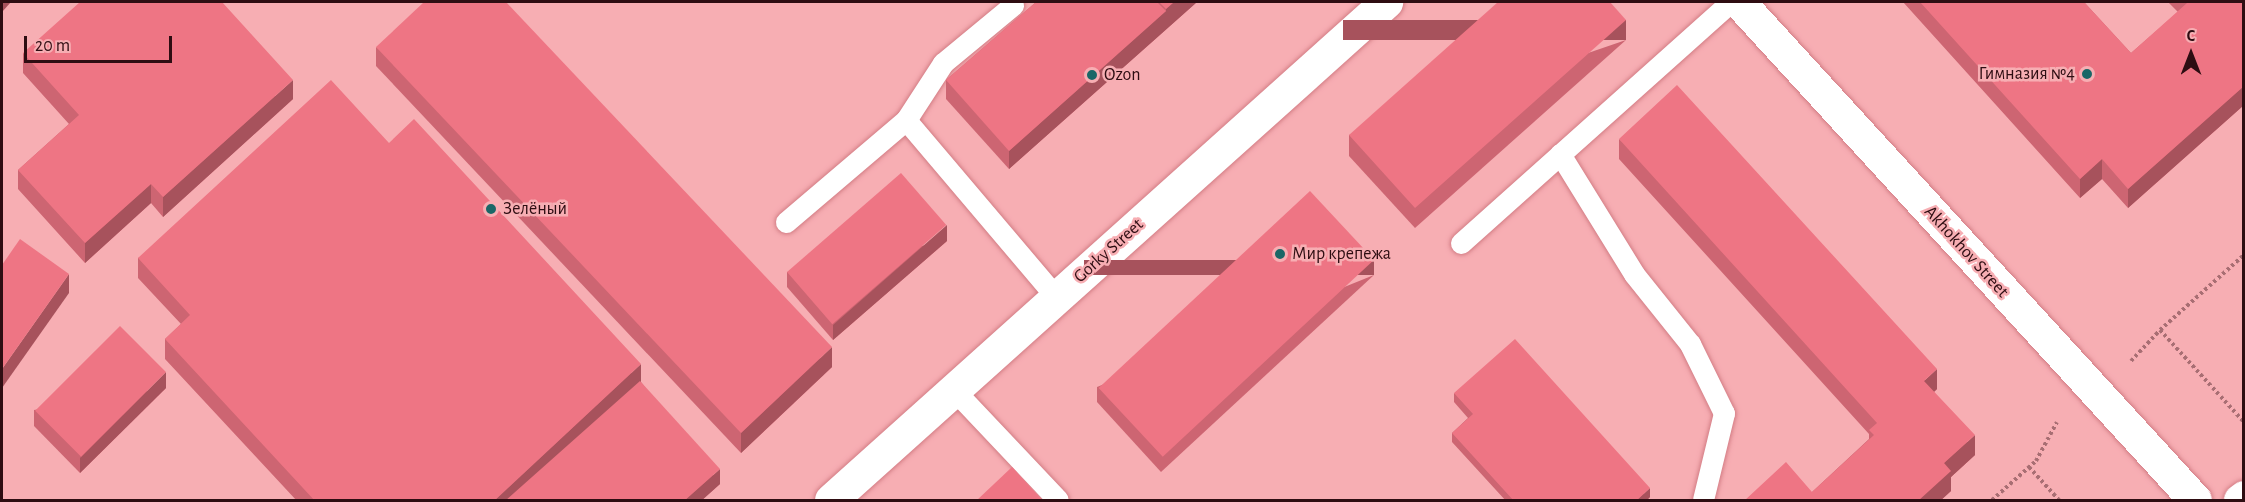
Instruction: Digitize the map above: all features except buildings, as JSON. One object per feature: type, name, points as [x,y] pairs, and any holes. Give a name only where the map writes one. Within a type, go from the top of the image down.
[{"type":"street","name":"Gorky Street","points":[[831,501],[1386,2]]},
{"type":"street","name":"Akhokhov Street","points":[[1739,2],[2195,501]]},
{"type":"street","points":[[2240,501],[2244,497]]},
{"type":"lane","points":[[1461,243],[1731,2]]},
{"type":"lane","points":[[786,222],[906,120],[943,63],[1013,5]]},
{"type":"lane","points":[[906,120],[1057,298]]},
{"type":"lane","points":[[1560,154],[1634,274],[1690,344],[1724,413],[1703,501]]},
{"type":"lane","points":[[954,390],[1058,501]]},
{"type":"path","points":[[2132,361],[2160,330],[2244,255]]},
{"type":"path","points":[[2160,330],[2243,421]]},
{"type":"path","points":[[1992,501],[2029,467],[2057,422]]},
{"type":"path","points":[[2029,467],[2059,501]]},
{"type":"place","name":"Гимназия №4","points":[[2087,74]]},
{"type":"place","name":"Ozon","points":[[1092,75]]},
{"type":"place","name":"Зелёный","points":[[491,209]]},
{"type":"place","name":"Мир крепежа","points":[[1280,254]]}]
